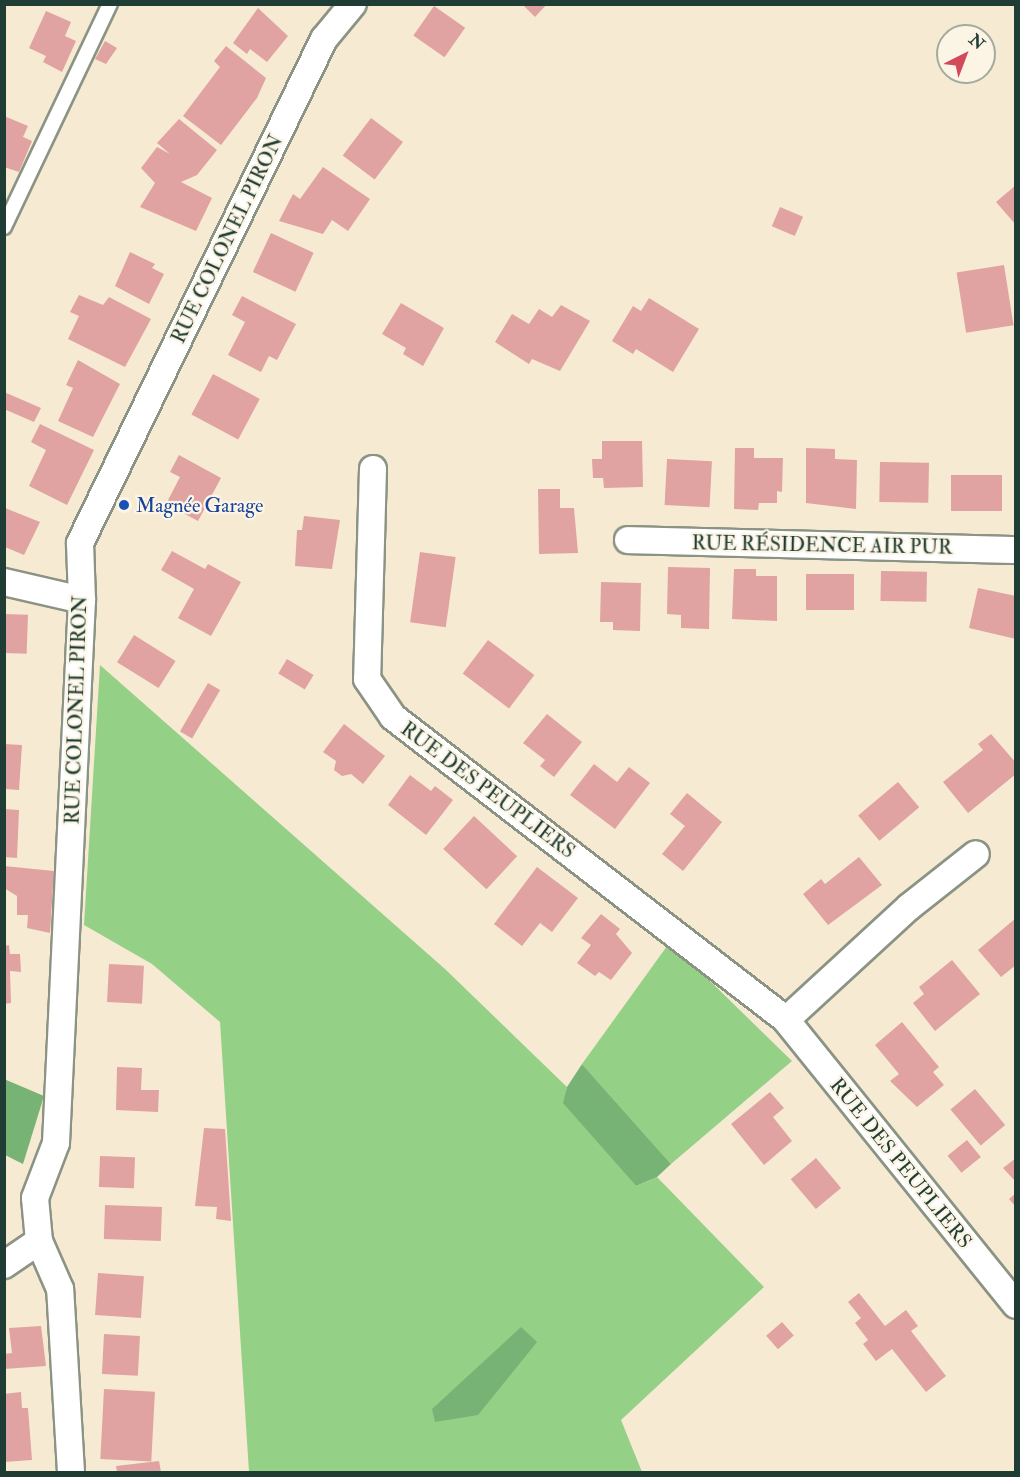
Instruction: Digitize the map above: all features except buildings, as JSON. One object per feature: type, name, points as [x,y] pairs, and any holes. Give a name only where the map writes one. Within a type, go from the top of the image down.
[{"type":"street","name":"RUE COLONEL PIRON","points":[[71,1473],[60,1289],[39,1241],[35,1198],[56,1143],[82,600],[81,543],[324,39],[353,4]]},
{"type":"street","name":"RUE DES PEUPLIERS","points":[[373,469],[367,679],[393,717],[786,1020],[1016,1305]]},
{"type":"street","name":"RUE RÉSIDENCE AIR PUR","points":[[628,540],[1016,550]]},
{"type":"street","points":[[4,582],[82,600]]},
{"type":"street","points":[[786,1020],[909,907],[976,854]]},
{"type":"street","points":[[4,1265],[39,1241]]},
{"type":"lane","points":[[4,227],[110,4]]},
{"type":"green space","points":[[100,665],[445,969],[567,1087],[564,1103],[636,1186],[657,1177],[764,1287],[621,1420],[642,1472],[249,1472],[220,1022],[152,964],[84,925]]},
{"type":"green space","points":[[670,942],[792,1061],[671,1164],[582,1064]]},
{"type":"green space","points":[[582,1064],[671,1164],[657,1177],[636,1186],[563,1103],[567,1087]]},
{"type":"green space","points":[[4,1079],[44,1096],[23,1164],[5,1155]]},
{"type":"green space","points":[[521,1327],[537,1342],[478,1415],[435,1422],[432,1409]]},
{"type":"place","name":"Magnée Garage","points":[[124,505]]}]
